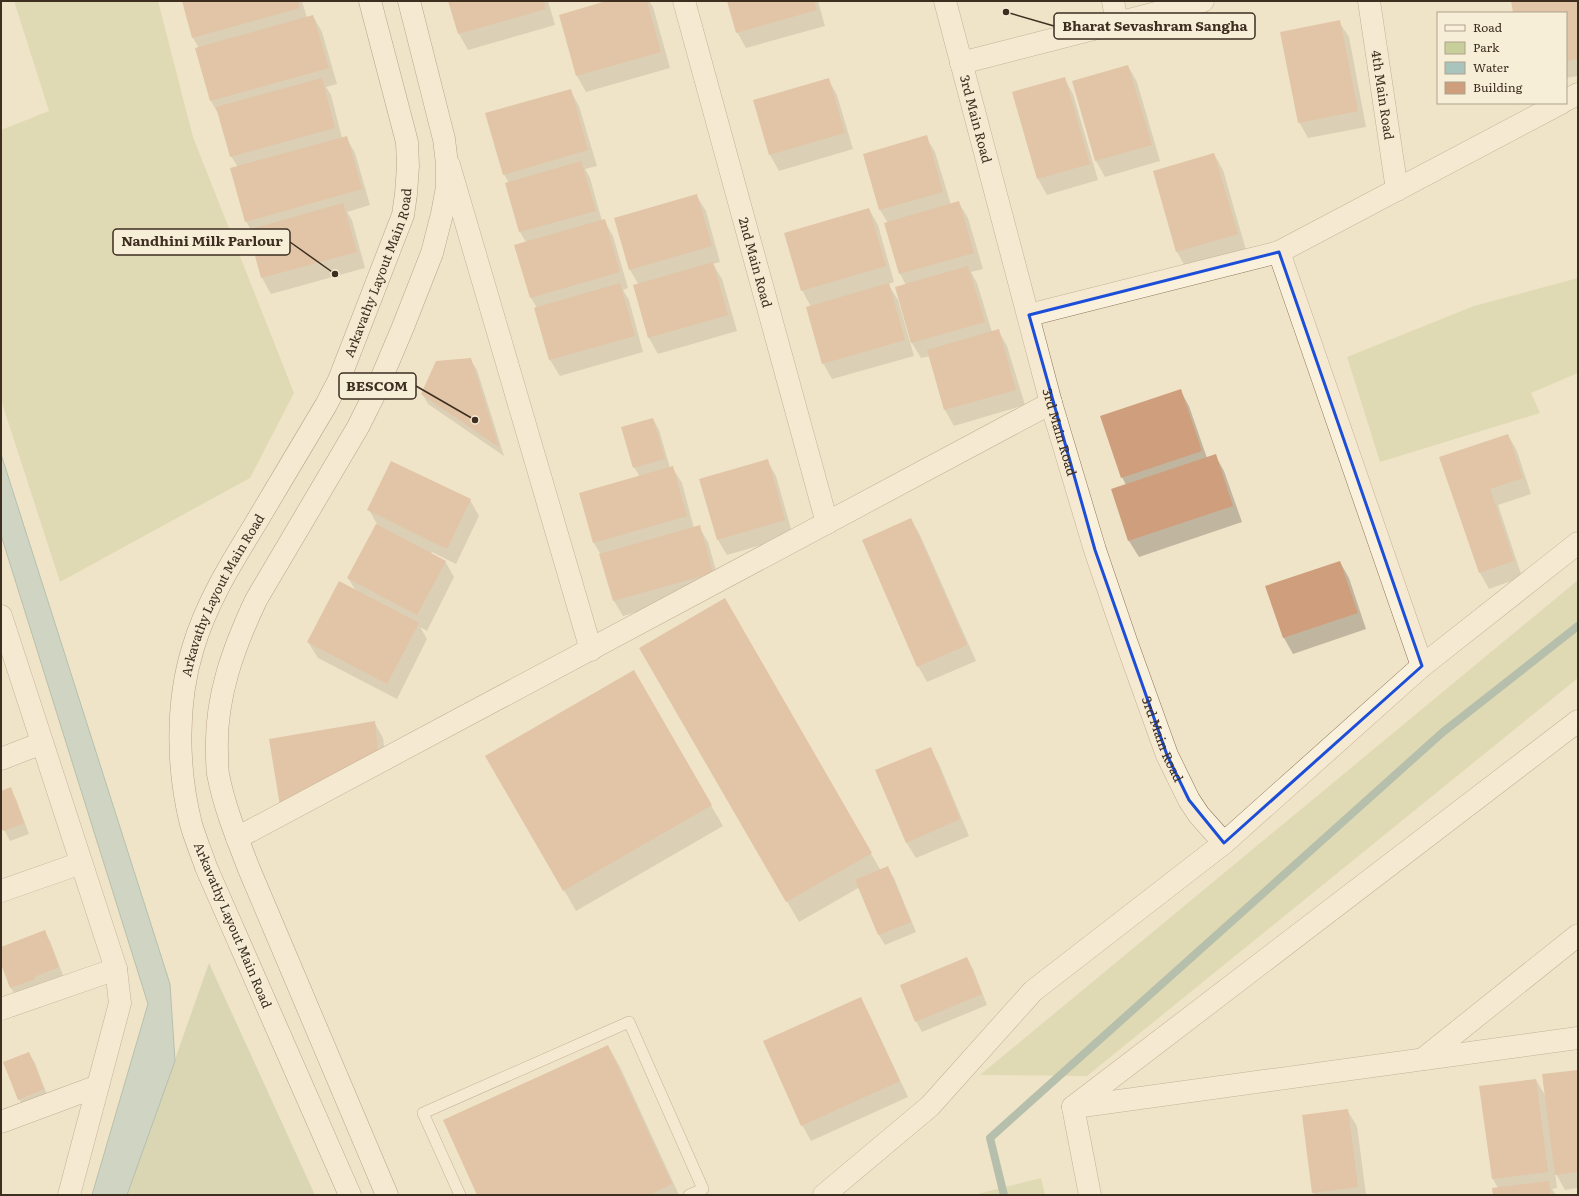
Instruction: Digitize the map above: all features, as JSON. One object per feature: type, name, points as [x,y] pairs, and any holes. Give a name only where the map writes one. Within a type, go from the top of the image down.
[{"type":"street","name":"Arkavathy Layout Main Road","points":[[350,1195],[206,867],[191,824],[188,810],[179,740],[187,670],[202,621],[225,575],[339,380],[403,215],[408,166],[407,142],[370,1]]},
{"type":"street","points":[[387,1195],[237,838],[226,805],[218,773],[217,724],[220,701],[230,660],[256,600],[358,427],[376,391],[403,328],[432,253],[447,187],[446,158],[444,139],[409,1]]},
{"type":"street","name":"2nd Main Road","points":[[684,1],[827,523]]},
{"type":"street","name":"3rd Main Road","points":[[945,1],[1051,402],[1095,550],[1167,755],[1189,800],[1199,815],[1224,843]]},
{"type":"street","points":[[1113,1],[1117,23]]},
{"type":"street","points":[[961,63],[1203,1]]},
{"type":"street","name":"4th Main Road","points":[[1369,1],[1397,190]]},
{"type":"street","points":[[1567,100],[1578,94]]},
{"type":"street","points":[[1029,316],[1279,252],[1559,104]]},
{"type":"street","points":[[446,158],[591,650]]},
{"type":"street","points":[[1279,252],[1422,666]]},
{"type":"street","points":[[237,838],[591,650],[1051,402]]},
{"type":"street","points":[[824,1195],[930,1106],[1033,991],[1224,843],[1422,666],[1578,543]]},
{"type":"street","points":[[3,629],[116,969],[120,1002],[69,1195]]},
{"type":"street","points":[[1073,1107],[1578,720]]},
{"type":"street","points":[[1,759],[42,743]]},
{"type":"street","points":[[1,891],[81,863]]},
{"type":"street","points":[[1422,1059],[1578,935]]},
{"type":"street","points":[[1,1009],[116,969]]},
{"type":"street","points":[[1073,1107],[1578,1038]]},
{"type":"street","points":[[1,1122],[98,1086]]},
{"type":"street","points":[[1073,1107],[1090,1195]]},
{"type":"lane","points":[[460,1195],[423,1112],[629,1022],[703,1189],[689,1195]]},
{"type":"highlighted area","points":[[1279,252],[1422,666],[1224,843],[1189,800],[1167,755],[1095,550],[1029,315]]},
{"type":"green space","points":[[14,1],[158,1],[193,137],[294,393],[250,478],[60,582],[1,400],[1,130],[49,111]]},
{"type":"green space","points":[[1578,278],[1578,373],[1531,393],[1540,413],[1380,462],[1347,357],[1474,306]]},
{"type":"green space","points":[[1578,580],[1578,678],[1087,1076],[980,1075]]},
{"type":"green space","points":[[209,963],[315,1195],[127,1195]]},
{"type":"green space","points":[[1041,1178],[1045,1195],[974,1195]]},
{"type":"water","points":[[1,454],[170,984],[175,1061],[127,1195],[92,1195],[148,1004],[1,535]]},
{"type":"building","points":[[182,1],[298,1],[300,8],[192,38]]},
{"type":"building","points":[[448,1],[544,1],[546,9],[458,34]]},
{"type":"building","points":[[606,1],[647,1],[661,52],[576,76],[559,15]]},
{"type":"building","points":[[727,1],[814,1],[817,10],[736,33]]},
{"type":"building","points":[[1511,1],[1578,1],[1578,59],[1567,61],[1567,12],[1513,12]]},
{"type":"building","points":[[313,15],[329,68],[210,101],[195,48]]},
{"type":"building","points":[[1340,20],[1358,111],[1298,123],[1280,32]]},
{"type":"building","points":[[1128,65],[1152,145],[1095,161],[1072,81]]},
{"type":"building","points":[[1065,77],[1090,164],[1037,179],[1012,92]]},
{"type":"building","points":[[322,78],[335,128],[230,157],[216,107]]},
{"type":"building","points":[[829,78],[845,133],[769,155],[753,100]]},
{"type":"building","points":[[571,89],[588,150],[503,175],[485,113]]},
{"type":"building","points":[[927,135],[943,192],[879,210],[863,154]]},
{"type":"building","points":[[347,136],[362,189],[245,222],[230,168]]},
{"type":"building","points":[[1214,153],[1238,234],[1176,252],[1153,171]]},
{"type":"building","points":[[581,161],[596,211],[519,232],[505,183]]},
{"type":"building","points":[[697,194],[712,246],[629,270],[614,218]]},
{"type":"building","points":[[959,201],[974,253],[899,274],[884,223]]},
{"type":"building","points":[[343,203],[357,252],[261,278],[248,230]]},
{"type":"building","points":[[869,208],[886,266],[801,291],[784,233]]},
{"type":"building","points":[[605,219],[620,272],[530,298],[514,245]]},
{"type":"building","points":[[713,262],[728,315],[648,338],[633,285]]},
{"type":"building","points":[[968,266],[985,322],[911,343],[895,287]]},
{"type":"building","points":[[620,283],[635,336],[549,360],[534,308]]},
{"type":"building","points":[[889,283],[905,340],[822,364],[806,307]]},
{"type":"building","points":[[999,329],[1016,390],[944,410],[927,350]]},
{"type":"building","points":[[471,358],[499,447],[421,394],[436,361]]},
{"type":"building","points":[[1181,389],[1202,451],[1121,478],[1100,416]]},
{"type":"building","points":[[653,418],[665,459],[633,468],[621,427]]},
{"type":"building","points":[[1508,434],[1523,478],[1490,489],[1514,561],[1479,573],[1439,457]]},
{"type":"building","points":[[1216,454],[1233,506],[1128,541],[1111,489]]},
{"type":"building","points":[[768,459],[785,520],[717,540],[699,479]]},
{"type":"building","points":[[391,461],[471,499],[447,549],[367,510]]},
{"type":"building","points":[[673,466],[687,516],[593,543],[579,493]]},
{"type":"building","points":[[911,518],[967,645],[917,667],[862,540]]},
{"type":"building","points":[[376,524],[446,561],[417,615],[347,578]]},
{"type":"building","points":[[700,525],[713,573],[613,601],[599,554]]},
{"type":"building","points":[[1340,561],[1358,613],[1283,638],[1265,586]]},
{"type":"building","points":[[339,581],[419,623],[387,684],[307,642]]},
{"type":"building","points":[[725,598],[872,853],[786,902],[639,648]]},
{"type":"building","points":[[634,670],[712,805],[563,891],[485,756]]},
{"type":"building","points":[[375,721],[378,753],[280,806],[269,739]]},
{"type":"building","points":[[931,747],[960,819],[906,843],[875,770]]},
{"type":"building","points":[[11,787],[24,823],[3,831],[1,827],[1,791]]},
{"type":"building","points":[[888,866],[911,922],[878,935],[855,880]]},
{"type":"building","points":[[45,930],[59,967],[34,977],[35,979],[10,988],[1,964],[1,947]]},
{"type":"building","points":[[967,957],[982,994],[915,1022],[900,985]]},
{"type":"building","points":[[861,997],[900,1081],[801,1126],[763,1041]]},
{"type":"building","points":[[608,1045],[672,1184],[649,1195],[477,1195],[443,1120]]},
{"type":"building","points":[[29,1052],[44,1089],[18,1100],[3,1062]]},
{"type":"building","points":[[1578,1070],[1578,1172],[1555,1175],[1542,1074]]},
{"type":"building","points":[[1536,1079],[1548,1172],[1492,1179],[1479,1086]]},
{"type":"building","points":[[1348,1109],[1358,1187],[1312,1193],[1302,1115]]},
{"type":"building","points":[[1549,1181],[1551,1195],[1493,1195],[1492,1188]]},
{"type":"waterway","points":[[1004,1195],[990,1138],[1443,732],[1578,626]]},
{"type":"place","name":"Bharat Sevashram Sangha","points":[[1006,12]]},
{"type":"place","name":"Nandhini Milk Parlour","points":[[335,274]]},
{"type":"place","name":"BESCOM","points":[[475,420]]}]
